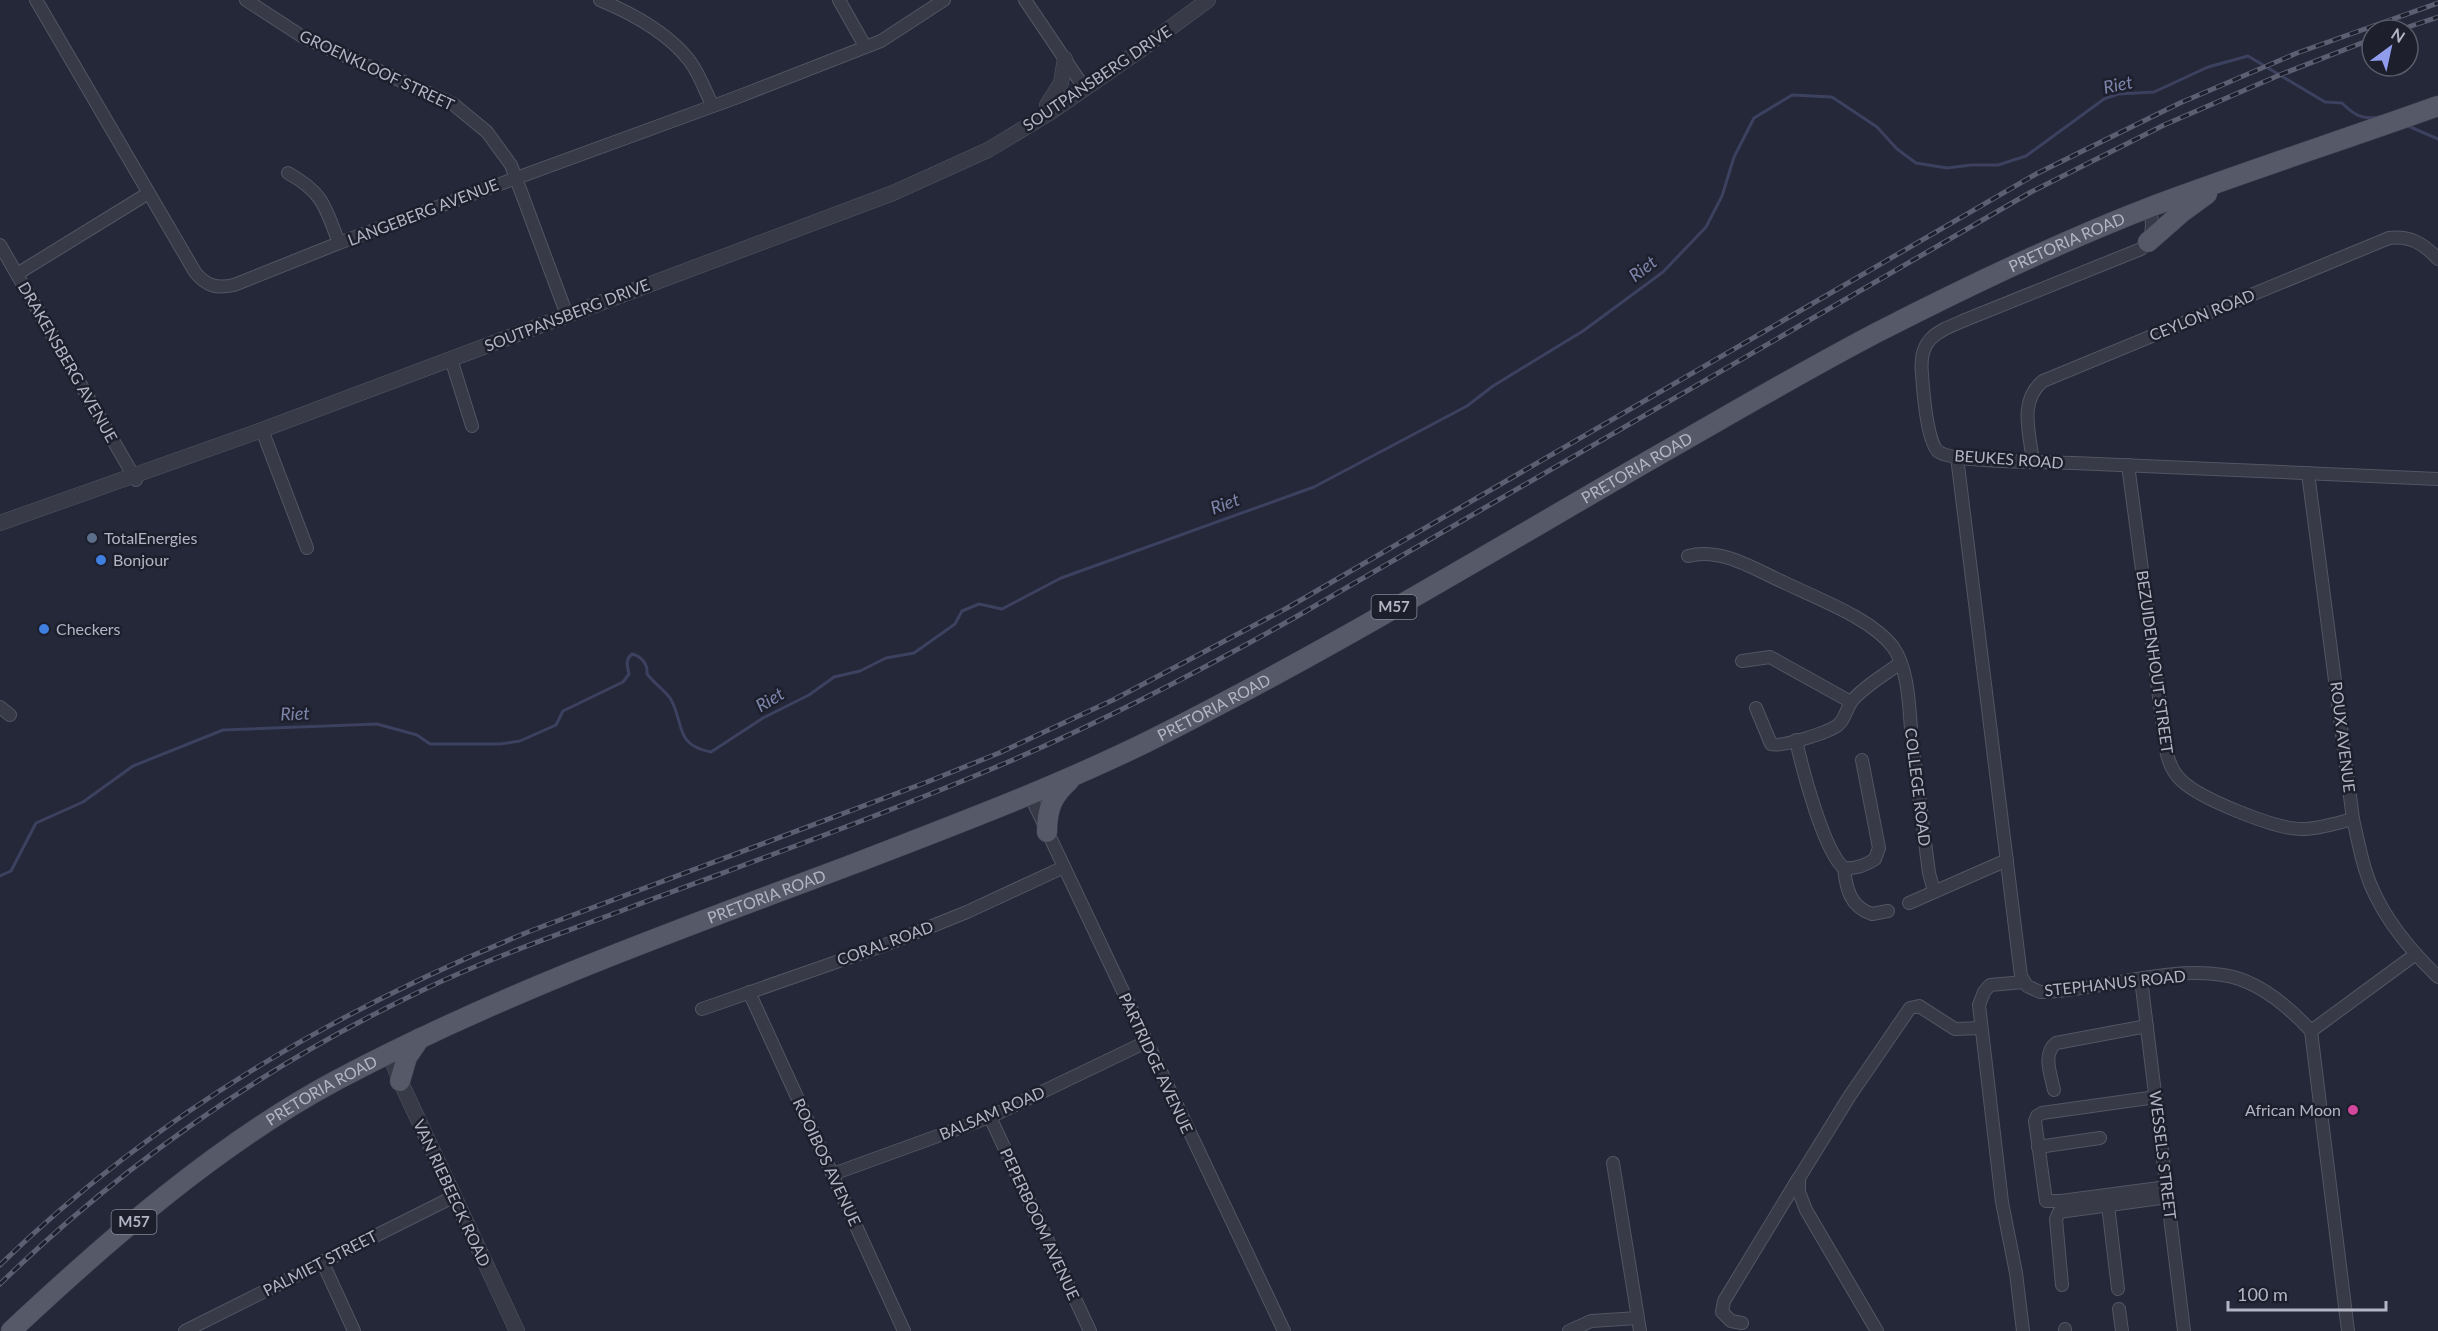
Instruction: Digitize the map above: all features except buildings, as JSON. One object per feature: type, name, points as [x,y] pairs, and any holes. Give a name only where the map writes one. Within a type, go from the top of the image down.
[{"type":"main road","name":"PRETORIA ROAD","points":[[11,1331],[81,1267],[199,1171],[265,1123],[332,1082],[496,1002],[1030,795],[1075,775],[1206,711],[1338,640],[1751,402],[1869,337],[2001,271],[2149,208],[2438,106]]},
{"type":"main road","points":[[2126,218],[2139,226],[2148,241],[2181,213],[2224,182]]},
{"type":"main road","points":[[1047,832],[1047,813],[1050,803],[1075,775]]},
{"type":"main road","points":[[363,1067],[382,1071],[401,1083],[407,1057],[420,1038]]},
{"type":"street","name":"LANGEBERG AVENUE","points":[[36,0],[195,273],[200,279],[219,288],[234,285],[339,243],[712,105],[892,35],[944,0]]},
{"type":"street","name":"GROENKLOOF STREET","points":[[246,0],[303,37],[453,104],[487,132],[501,150],[516,177],[567,315]]},
{"type":"street","points":[[600,0],[637,18],[681,51],[698,75],[712,105]]},
{"type":"street","points":[[839,0],[864,46]]},
{"type":"street","points":[[1025,0],[1082,86]]},
{"type":"street","name":"SOUTPANSBERG DRIVE","points":[[0,523],[262,430],[893,193],[957,165],[1051,112],[1193,0]]},
{"type":"street","name":"SOUTPANSBERG DRIVE","points":[[984,150],[988,144],[1047,105],[1139,51],[1208,0]]},
{"type":"street","points":[[1047,105],[1061,83],[1065,59]]},
{"type":"street","points":[[288,173],[320,197],[339,243]]},
{"type":"street","points":[[17,274],[147,194]]},
{"type":"street","points":[[2148,241],[2153,227],[2149,208]]},
{"type":"street","name":"CEYLON ROAD","points":[[2033,462],[2028,404],[2030,395],[2043,381],[2389,238],[2409,238],[2438,259]]},
{"type":"street","name":"BEUKES ROAD","points":[[2148,241],[2141,249],[2126,256],[1942,330],[1928,341],[1920,363],[1924,403],[1932,441],[1938,452],[1957,458],[2438,479]]},
{"type":"street","name":"DRAKENSBERG AVENUE","points":[[0,245],[139,475]]},
{"type":"street","points":[[451,359],[472,426]]},
{"type":"street","points":[[262,430],[307,548]]},
{"type":"street","name":"STEPHANUS ROAD","points":[[1957,458],[2020,970],[2024,982],[2031,989],[2040,992],[2141,979],[2205,974],[2224,975],[2266,992],[2299,1018],[2311,1031]]},
{"type":"street","name":"BEZUIDENHOUT STREET","points":[[2128,465],[2166,748],[2171,767],[2182,781],[2205,796],[2286,827],[2310,829],[2353,819]]},
{"type":"street","name":"ROUX AVENUE","points":[[2308,473],[2353,819],[2366,870],[2374,890],[2395,926],[2416,954],[2438,977]]},
{"type":"street","name":"SOUTPANSBERG DRIVE","points":[[0,532],[139,475]]},
{"type":"street","name":"COLLEGE ROAD","points":[[1688,556],[1700,553],[1726,558],[1841,610],[1886,640],[1893,648],[1905,682],[1929,873],[1934,891]]},
{"type":"street","points":[[1742,661],[1761,657],[1774,659],[1851,702]]},
{"type":"street","points":[[1755,708],[1771,744],[1777,746],[1833,729],[1844,718],[1851,702],[1900,663]]},
{"type":"street","points":[[1796,740],[1817,811],[1836,859],[1844,868],[1846,890],[1857,906],[1872,914],[1888,911]]},
{"type":"street","points":[[1844,868],[1851,869],[1870,862],[1875,859],[1879,848],[1862,760]]},
{"type":"street","name":"PARTRIDGE AVENUE","points":[[1030,795],[1284,1331]]},
{"type":"street","points":[[1909,903],[2007,860]]},
{"type":"street","name":"CORAL ROAD","points":[[702,1009],[885,945],[967,912],[1064,867]]},
{"type":"street","points":[[2348,1331],[2311,1031],[2416,954]]},
{"type":"street","name":"WESSELS STREET","points":[[2141,979],[2184,1331]]},
{"type":"street","points":[[2023,1331],[2016,1273],[2002,1202],[1979,1005],[1986,988],[1995,984],[2024,982]]},
{"type":"street","name":"ROOIBOS AVENUE","points":[[749,992],[904,1331]]},
{"type":"street","points":[[1742,1323],[1731,1321],[1722,1312],[1724,1301],[1849,1097],[1910,1008],[1919,1006],[1954,1029],[1981,1028]]},
{"type":"street","points":[[2054,1090],[2048,1057],[2056,1043],[2147,1026]]},
{"type":"street","name":"BALSAM ROAD","points":[[833,1174],[990,1117],[1146,1042]]},
{"type":"street","name":"VAN RIEBEECK ROAD","points":[[389,1054],[517,1331]]},
{"type":"street","points":[[2156,1097],[2039,1114],[2035,1121],[2038,1147],[2044,1197],[2048,1202],[2167,1192]]},
{"type":"street","name":"PEPERBOOM AVENUE","points":[[990,1117],[1090,1331]]},
{"type":"street","points":[[2038,1147],[2100,1138]]},
{"type":"street","points":[[1569,1331],[1591,1321],[1639,1325],[1613,1163]]},
{"type":"street","points":[[1799,1178],[1799,1192],[1806,1210],[1876,1331]]},
{"type":"street","points":[[2062,1285],[2057,1215],[2064,1210],[2108,1205],[2167,1192]]},
{"type":"street","name":"PALMIET STREET","points":[[185,1331],[455,1196]]},
{"type":"street","points":[[2108,1205],[2118,1289]]},
{"type":"street","points":[[322,1261],[354,1331]]},
{"type":"street","points":[[2119,1309],[2122,1331]]},
{"type":"waterway","name":"Riet","points":[[0,876],[11,871],[36,823],[83,802],[133,766],[223,730],[377,724],[417,735],[430,744],[500,744],[520,741],[556,725],[563,711],[623,682],[629,674],[627,661],[632,654],[643,661],[647,674],[670,698],[685,738],[699,749],[711,752],[763,718],[809,695],[834,677],[860,671],[886,658],[914,653],[955,624],[962,611],[979,604],[1002,609],[1061,578],[1314,487],[1467,406],[1493,386],[1583,331],[1663,272],[1706,227],[1722,196],[1734,157],[1754,118],[1792,95],[1832,97],[1877,127],[1897,149],[1916,163],[1947,168],[1998,165],[2026,156],[2104,99],[2118,94],[2154,92],[2208,67],[2248,56],[2325,102],[2342,103],[2350,111],[2363,117],[2380,117]]},
{"type":"waterway","name":"Riet","points":[[2408,126],[2438,139]]},
{"type":"railway","points":[[0,1265],[59,1211],[120,1161],[184,1115],[250,1072],[388,995],[533,930],[999,753],[1113,700],[1287,608],[2036,174],[2180,103],[2297,53],[2438,3]]},
{"type":"railway","points":[[2420,23],[2438,17]]},
{"type":"railway","points":[[0,1284],[96,1198],[198,1120],[307,1051],[363,1020],[446,979],[497,958],[934,793],[1098,721],[1294,618],[2031,192],[2164,125],[2282,74],[2360,44]]},
{"type":"place","name":"TotalEnergies","points":[[92,538]]},
{"type":"place","name":"Bonjour","points":[[101,560]]},
{"type":"place","name":"Checkers","points":[[44,629]]},
{"type":"place","name":"African Moon","points":[[2353,1110]]}]
